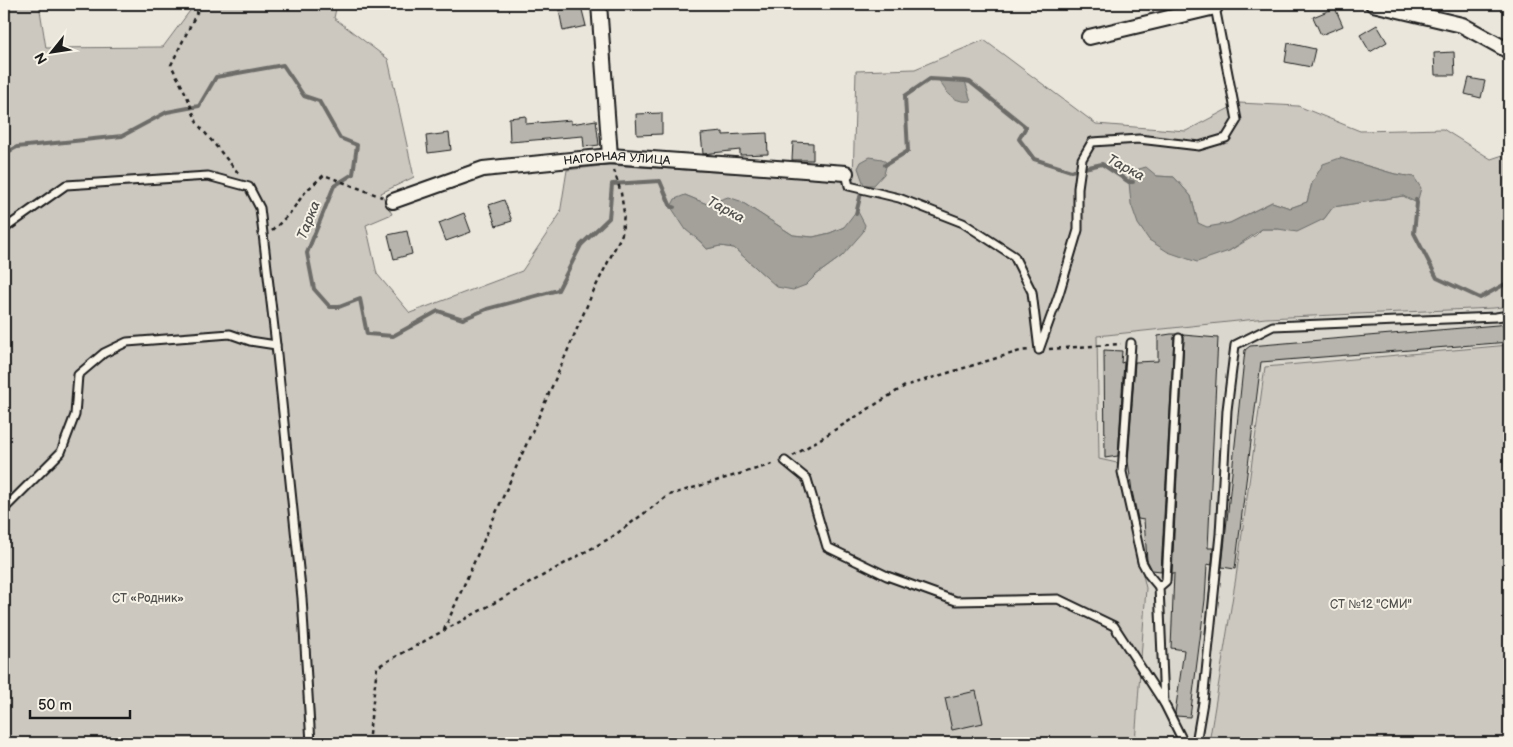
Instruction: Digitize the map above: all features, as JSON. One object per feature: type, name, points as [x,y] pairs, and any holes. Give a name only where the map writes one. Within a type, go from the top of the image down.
[{"type":"street","points":[[599,4],[610,156]]},
{"type":"street","points":[[1373,4],[1462,25],[1509,51]]},
{"type":"street","points":[[1088,36],[1214,5]]},
{"type":"street","name":"НАГОРНАЯ УЛИЦА","points":[[393,201],[483,169],[610,156],[848,180]]},
{"type":"lane","points":[[1039,350],[1059,294],[1078,230],[1078,188],[1082,159],[1092,142],[1139,139],[1200,146],[1226,138],[1236,120],[1214,5]]},
{"type":"lane","points":[[4,229],[66,185],[208,176],[250,187],[260,208],[276,346],[302,598],[311,743]]},
{"type":"lane","points":[[848,180],[871,192],[899,198],[963,223],[1014,256],[1032,292],[1039,350]]},
{"type":"lane","points":[[1196,743],[1203,702],[1220,534],[1227,410],[1234,345],[1273,326],[1509,315]]},
{"type":"lane","points":[[4,509],[60,452],[75,415],[78,375],[104,353],[127,342],[230,334],[250,341],[276,346]]},
{"type":"lane","points":[[1159,587],[1166,581],[1179,338]]},
{"type":"lane","points":[[1131,343],[1122,472],[1142,562],[1149,575],[1159,587],[1164,703]]},
{"type":"lane","points":[[785,461],[807,479],[827,547],[887,576],[956,601],[1058,599],[1114,626],[1164,703],[1184,743]]},
{"type":"path","points":[[201,4],[172,65],[187,96],[197,123],[250,187]]},
{"type":"path","points":[[444,630],[592,294],[622,234],[624,213],[615,172]]},
{"type":"path","points":[[264,240],[290,213],[306,191],[324,175],[368,191]]},
{"type":"path","points":[[368,743],[377,667],[612,537],[669,495],[785,461],[905,386],[1020,350],[1131,343]]},
{"type":"shaded area","points":[[1509,306],[1509,345],[1488,348],[1236,577],[1209,743],[1135,743],[1146,588],[1099,460],[1097,336],[1266,318]]},
{"type":"green space","name":"СТ «Родник»","points":[[4,4],[39,4],[46,48],[163,47],[195,4],[337,4],[334,18],[388,59],[414,177],[381,193],[392,214],[366,225],[377,274],[410,313],[522,271],[560,214],[567,170],[609,165],[853,181],[856,71],[915,69],[984,40],[1096,124],[1186,131],[1239,103],[1298,106],[1360,131],[1443,129],[1491,159],[1509,153],[1509,306],[1266,318],[1097,336],[1099,459],[1117,463],[1146,588],[1135,743],[4,743]],"holes":[[[1340,158],[1395,174],[1414,177],[1403,196],[1333,207],[1324,219],[1278,229],[1262,229],[1256,235],[1229,251],[1131,204],[1157,176],[1174,177],[1191,196],[1198,223],[1206,228],[1230,223],[1272,202],[1290,208],[1307,202],[1312,183]],[[685,195],[707,204],[740,201],[793,235],[813,237],[844,227],[842,256],[816,275],[806,285],[765,276],[734,248],[720,246],[707,249],[689,232],[680,220]]]},
{"type":"green space","name":"СТ №12 \"СМИ\"","points":[[1509,345],[1509,743],[1209,743],[1236,577],[1265,367]]},
{"type":"water","points":[[939,80],[965,81],[971,101],[956,99],[945,89]]},
{"type":"water","points":[[870,157],[882,159],[887,163],[884,174],[874,185],[864,185],[858,168],[861,162]]},
{"type":"water","points":[[1340,158],[1395,174],[1414,177],[1421,188],[1417,203],[1403,196],[1333,207],[1324,219],[1297,232],[1262,229],[1229,251],[1197,262],[1168,252],[1149,240],[1138,224],[1131,204],[1129,182],[1132,171],[1146,167],[1157,176],[1174,177],[1191,196],[1198,223],[1207,227],[1230,223],[1272,202],[1290,208],[1307,202],[1312,183],[1323,164]]},
{"type":"water","points":[[685,195],[707,204],[728,197],[740,201],[793,235],[813,237],[830,233],[844,227],[857,210],[865,225],[863,232],[842,256],[816,275],[806,285],[793,290],[777,287],[734,248],[720,246],[707,249],[686,230],[671,207],[675,199]]},
{"type":"building","points":[[581,6],[586,26],[563,31],[559,10]]},
{"type":"building","points":[[1335,8],[1343,26],[1321,35],[1313,17]]},
{"type":"building","points":[[1377,25],[1387,42],[1370,52],[1360,35]]},
{"type":"building","points":[[1288,43],[1315,49],[1311,67],[1285,62]]},
{"type":"building","points":[[1454,52],[1455,75],[1435,75],[1434,53]]},
{"type":"building","points":[[1469,78],[1485,81],[1481,98],[1465,94]]},
{"type":"building","points":[[662,113],[662,134],[637,135],[636,114]]},
{"type":"building","points":[[526,116],[526,124],[571,120],[571,124],[596,120],[599,145],[584,147],[583,136],[510,142],[509,118]]},
{"type":"building","points":[[723,132],[723,135],[767,133],[768,154],[740,155],[740,150],[703,154],[701,134]]},
{"type":"building","points":[[449,133],[451,150],[428,153],[426,136]]},
{"type":"building","points":[[793,142],[813,143],[813,160],[792,160]]},
{"type":"building","points":[[504,200],[512,221],[496,226],[489,205]]},
{"type":"building","points":[[464,213],[471,232],[446,241],[439,223]]},
{"type":"building","points":[[407,231],[412,254],[394,259],[388,235]]},
{"type":"building","points":[[1509,324],[1509,342],[1261,362],[1235,569],[1222,567],[1245,350],[1250,346]]},
{"type":"building","points":[[1176,334],[1174,338],[1161,571],[1152,570],[1147,560],[1144,520],[1138,519],[1128,461],[1135,362],[1158,361],[1158,336]]},
{"type":"building","points":[[1183,335],[1218,338],[1208,548],[1213,548],[1212,565],[1207,564],[1205,600],[1190,717],[1176,716],[1175,713],[1184,650],[1171,648],[1174,573],[1172,573]]},
{"type":"building","points":[[1104,350],[1122,351],[1121,363],[1124,362],[1118,456],[1105,458]]},
{"type":"building","points":[[976,691],[983,723],[952,730],[945,698]]},
{"type":"waterway","name":"Тарка","points":[[4,154],[17,147],[122,136],[167,112],[199,106],[216,77],[283,65],[304,96],[319,101],[340,138],[357,145],[353,174],[334,186],[307,253],[314,289],[330,307],[339,307],[360,299],[367,334],[393,336],[438,311],[463,319],[487,309],[558,290],[581,245],[609,218],[612,184],[660,181],[671,207],[674,207]]},
{"type":"waterway","name":"Тарка","points":[[885,165],[908,151],[905,96],[930,79],[965,81],[970,82],[1026,127],[1019,139],[1034,159],[1071,171],[1102,164],[1129,182],[1133,182]]},
{"type":"waterway","name":"Тарка","points":[[856,214],[862,189]]},
{"type":"waterway","name":"Тарка","points":[[1416,199],[1414,233],[1437,278],[1480,298],[1507,283],[1509,276]]}]
